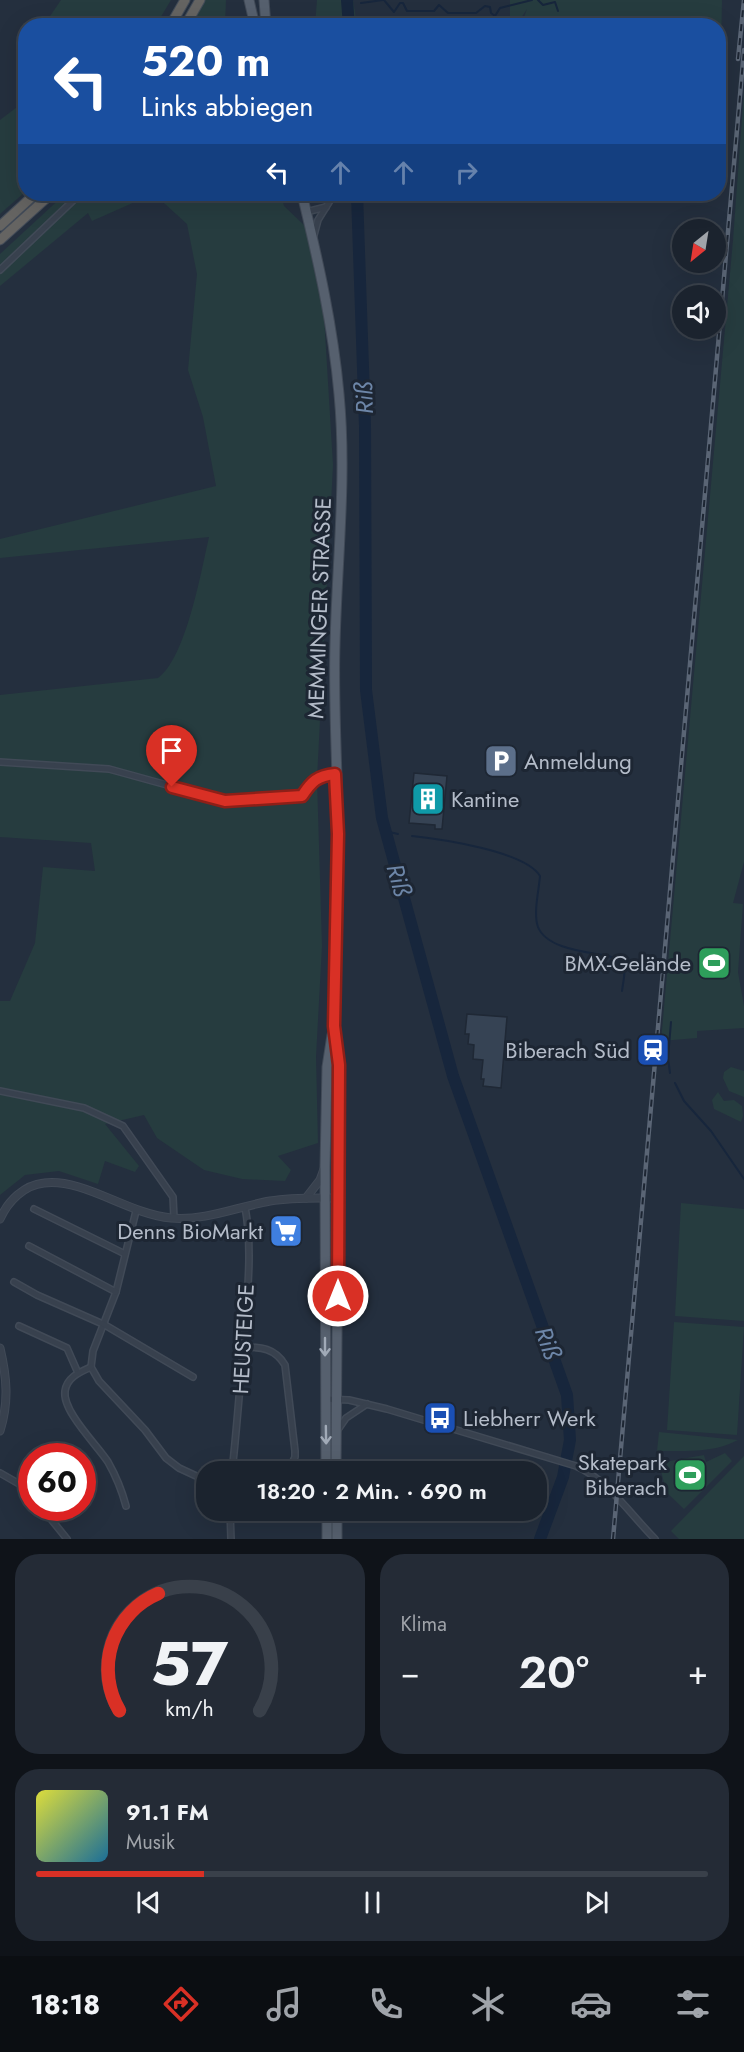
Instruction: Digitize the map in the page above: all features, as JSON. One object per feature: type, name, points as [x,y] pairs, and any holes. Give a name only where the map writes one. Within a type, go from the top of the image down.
[{"type":"highway","points":[[175,18],[185,0]]},
{"type":"highway","points":[[190,18],[200,0]]},
{"type":"highway","points":[[0,226],[27,201]]},
{"type":"highway","points":[[0,240],[43,201]]},
{"type":"main road","points":[[249,0],[253,18]]},
{"type":"main road","points":[[264,0],[265,18]]},
{"type":"main road","name":"MEMMINGER STRASSE","points":[[305,201],[331,332],[339,394],[341,434],[335,643],[335,774],[338,834],[334,1026],[339,1065],[336,1461]]},
{"type":"main road","name":"MEMMINGER STRASSE","points":[[326,1461],[325,1167],[327,1066],[334,1026]]},
{"type":"main road","points":[[327,1521],[327,1539]]},
{"type":"main road","points":[[337,1521],[337,1539]]},
{"type":"street","points":[[0,270],[73,201]]},
{"type":"street","points":[[313,237],[329,201]]},
{"type":"street","points":[[306,212],[326,207]]},
{"type":"street","points":[[0,762],[109,769],[225,801],[302,796],[312,781],[319,776],[335,774]]},
{"type":"street","points":[[0,1091],[84,1108],[123,1126],[173,1197],[174,1218]]},
{"type":"street","points":[[306,1198],[320,1180],[325,1167]]},
{"type":"street","points":[[0,1219],[20,1193],[29,1186],[45,1183],[65,1184],[84,1189],[136,1211],[174,1218],[206,1216],[276,1200],[339,1198]]},
{"type":"street","name":"HEUSTEIGE","points":[[233,1461],[241,1389],[248,1255],[245,1207]]},
{"type":"street","points":[[34,1209],[125,1254]]},
{"type":"street","points":[[136,1211],[116,1292],[93,1351],[91,1367],[99,1381],[145,1430],[166,1458],[178,1468],[196,1476]]},
{"type":"street","points":[[28,1246],[116,1292]]},
{"type":"street","points":[[14,1282],[105,1325],[193,1377]]},
{"type":"street","points":[[19,1326],[67,1348],[78,1372]]},
{"type":"street","points":[[243,1347],[267,1348],[277,1354],[285,1365],[295,1451],[293,1461]]},
{"type":"street","points":[[0,1348],[7,1387],[7,1403],[0,1431]]},
{"type":"street","points":[[91,1367],[78,1372],[65,1390],[67,1406],[109,1464],[126,1506]]},
{"type":"street","points":[[325,1399],[368,1404],[589,1471],[655,1539]]},
{"type":"street","points":[[336,1433],[346,1418],[368,1404]]},
{"type":"street","points":[[0,1473],[18,1483]]},
{"type":"street","points":[[52,1521],[67,1539]]},
{"type":"street","points":[[230,1521],[231,1539]]},
{"type":"green space","points":[[61,0],[171,0],[160,18],[49,18]]},
{"type":"green space","points":[[205,0],[226,0],[225,18],[195,18]]},
{"type":"green space","points":[[317,0],[353,0],[356,18],[316,18]]},
{"type":"green space","points":[[510,0],[722,0],[722,18],[524,18],[527,9],[521,18],[510,18]]},
{"type":"green space","points":[[744,91],[744,862],[733,903],[743,904],[738,972],[744,1006],[744,1028],[697,1031],[697,1038],[661,1041],[724,339],[726,339]]},
{"type":"green space","points":[[18,106],[18,198],[0,214],[0,120]]},
{"type":"green space","points":[[57,201],[137,201],[92,221],[88,213],[0,286],[0,254]]},
{"type":"green space","points":[[162,201],[283,201],[284,206],[305,226],[324,316],[333,465],[317,779],[322,946],[316,1057],[318,1143],[278,1156],[291,1170],[285,1181],[242,1179],[204,1170],[157,1138],[144,1115],[105,1124],[139,1166],[135,1172],[105,1161],[98,1184],[59,1171],[25,1175],[0,1195],[0,1001],[10,1001],[35,943],[43,867],[95,871],[91,843],[0,837],[0,695],[158,678],[168,668],[184,634],[197,592],[209,537],[0,558],[0,539],[216,486],[203,417],[188,370],[197,274],[187,224]]},
{"type":"green space","points":[[731,1067],[744,1071],[744,1097],[729,1091],[723,1078],[724,1072]]},
{"type":"green space","points":[[718,1092],[724,1101],[734,1100],[742,1106],[741,1122],[714,1109],[712,1100]]},
{"type":"green space","points":[[681,1203],[744,1209],[744,1321],[675,1316]]},
{"type":"green space","points":[[674,1322],[744,1327],[737,1435],[667,1430]]},
{"type":"green space","points":[[659,1432],[738,1440],[709,1449],[657,1451]]},
{"type":"green space","name":"Skatepark Biberach","points":[[725,1453],[732,1461],[684,1509],[663,1489],[665,1487],[659,1463],[704,1455],[706,1462]]},
{"type":"green space","points":[[744,1456],[744,1539],[679,1539],[671,1531]]},
{"type":"building","name":"Kantine","points":[[414,773],[447,776],[442,829],[435,829],[435,825],[409,823]]},
{"type":"building","points":[[467,1014],[507,1017],[501,1088],[483,1086],[484,1079],[481,1079],[483,1060],[473,1059],[474,1045],[468,1044],[469,1034],[465,1034]]},
{"type":"waterway","name":"Riß","points":[[347,0],[348,18]]},
{"type":"waterway","points":[[361,3],[383,0]]},
{"type":"waterway","points":[[384,0],[394,12],[400,3],[403,3],[407,11],[434,11],[439,5],[448,13],[476,13],[485,6],[490,7],[491,13],[495,16],[500,8],[532,0]]},
{"type":"waterway","points":[[538,0],[543,5],[555,2],[558,11]]},
{"type":"waterway","name":"Riß","points":[[357,201],[365,426],[366,690],[382,818],[453,1076],[567,1395],[570,1440],[563,1477],[540,1539]]},
{"type":"waterway","points":[[385,831],[398,834]]},
{"type":"waterway","points":[[412,836],[481,848],[500,853],[531,867],[540,876],[536,915],[538,927],[545,937],[569,948],[619,959],[625,966],[622,991]]},
{"type":"waterway","points":[[670,1073],[668,1058],[671,1022]]},
{"type":"waterway","points":[[675,1083],[684,1101],[711,1131],[744,1179]]},
{"type":"railway","points":[[738,59],[744,0]]},
{"type":"railway","points":[[613,1539],[744,50]]},
{"type":"place","name":"Anmeldung","points":[[501,761]]},
{"type":"place","name":"Kantine","points":[[428,799]]},
{"type":"place","name":"BMX-Gelände","points":[[714,963]]},
{"type":"place","name":"Biberach Süd","points":[[653,1050]]},
{"type":"place","name":"Denns BioMarkt","points":[[286,1231]]},
{"type":"place","name":"Liebherr Werk","points":[[440,1418]]},
{"type":"place","name":"Skatepark Biberach","points":[[690,1475]]},
{"type":"route","points":[[172,787],[225,801],[302,796],[312,781],[319,776],[335,774],[338,812],[334,1026],[339,1065],[338,1296]]}]
